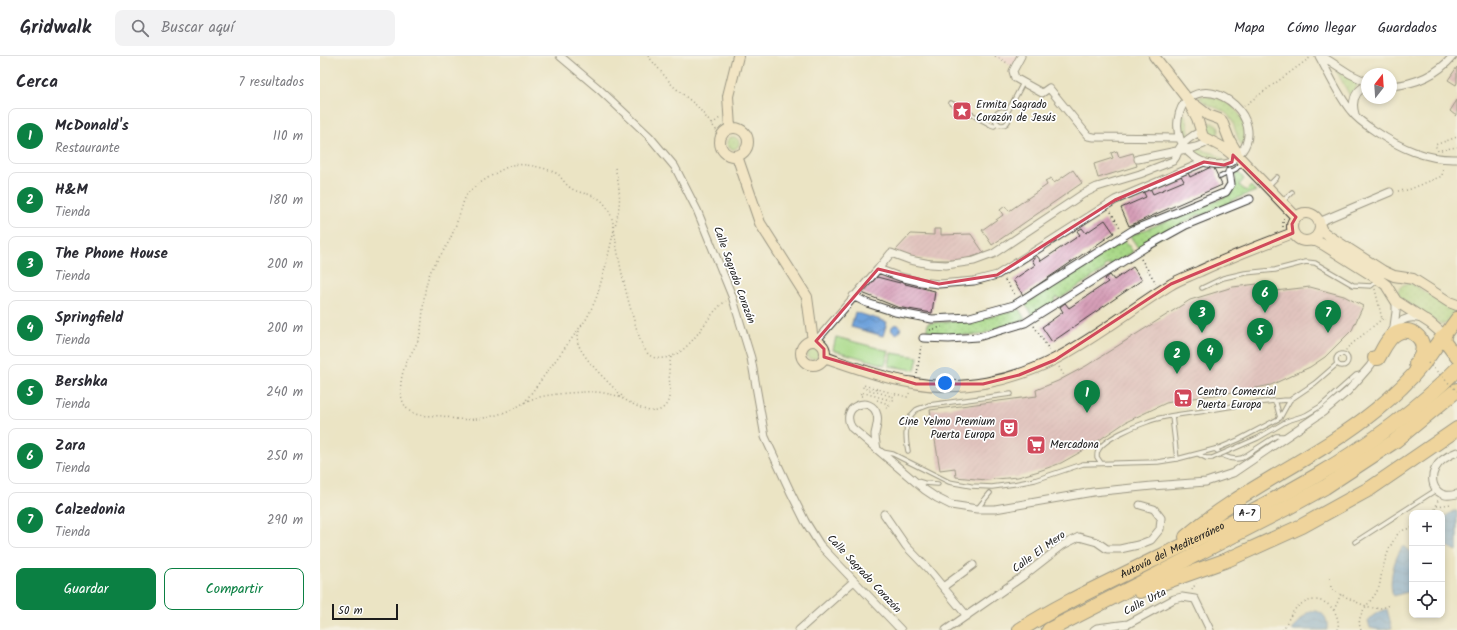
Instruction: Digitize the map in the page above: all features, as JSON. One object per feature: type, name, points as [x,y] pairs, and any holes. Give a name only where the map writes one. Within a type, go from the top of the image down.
[{"type":"highway","points":[[1375,358],[1378,358],[1392,336],[1397,333],[1408,331],[1414,333],[1421,342],[1422,353],[1420,359],[1401,381],[1390,398]]},
{"type":"highway","points":[[1168,553],[1233,501],[1337,438],[1376,410],[1421,367],[1437,343],[1444,336]]},
{"type":"highway","name":"Autovía del Mediterráneo","points":[[1020,630],[1070,600],[1273,500],[1339,462],[1409,412],[1457,369]]},
{"type":"highway","name":"Autovía del Mediterráneo","points":[[1049,630],[1281,512],[1325,487],[1395,441],[1457,391]]},
{"type":"highway","points":[[1114,596],[1139,592],[1227,560],[1302,526],[1371,488],[1457,429]]},
{"type":"main road","points":[[1454,355],[1445,342],[1444,336],[1457,318]]},
{"type":"street","name":"Calle Sagrado Corazón","points":[[560,56],[599,89],[649,136],[675,167],[697,210],[732,296],[751,358],[765,437],[805,522],[820,545],[901,630]]},
{"type":"street","points":[[730,128],[728,96],[738,56]]},
{"type":"street","points":[[1022,56],[1013,71],[1014,76],[1042,94],[1049,88],[1086,134],[1091,137],[1181,145],[1204,144],[1209,141],[1213,142],[1220,139],[1225,128]]},
{"type":"street","points":[[1154,56],[1190,102],[1208,115],[1222,121],[1237,156]]},
{"type":"street","points":[[1319,56],[1352,112],[1359,119],[1389,140],[1407,149],[1426,156],[1444,160],[1457,159]]},
{"type":"street","points":[[1322,56],[1361,79]]},
{"type":"street","points":[[1397,85],[1410,83],[1430,76],[1454,56]]},
{"type":"street","points":[[1359,119],[1353,107],[1353,100],[1361,88]]},
{"type":"street","points":[[737,156],[760,223],[807,297],[815,341],[823,346],[824,349],[824,357],[819,363],[816,364],[808,363],[802,358],[801,350],[803,346],[815,341],[891,253],[910,260],[935,264],[964,263],[986,257],[1083,194],[1105,184],[1140,174],[1173,161],[1177,157],[1181,145],[1178,124],[1179,113],[1182,106],[1190,102],[1194,95],[1201,93],[1221,96],[1231,101],[1240,109],[1244,117],[1248,137],[1247,144],[1232,162],[1224,165],[1204,162],[1192,156],[1181,145]]},
{"type":"street","points":[[1190,102],[1203,137],[1237,156],[1296,217]]},
{"type":"street","points":[[1138,159],[1181,145],[1200,131],[1204,120],[1215,117]]},
{"type":"street","points":[[730,128],[739,128],[748,138],[745,151],[737,156],[728,155],[724,152],[720,143],[721,136],[725,130],[730,128]]},
{"type":"street","points":[[878,269],[900,277],[921,282],[939,284],[974,281],[997,275],[1106,205],[1204,162]]},
{"type":"street","points":[[853,296],[867,303],[895,312],[932,319],[970,317],[1014,306],[1133,230],[1226,192],[1231,184],[1229,172]]},
{"type":"street","points":[[1320,224],[1390,192]]},
{"type":"street","points":[[923,338],[949,339],[978,337],[1007,329],[1030,320],[1136,252],[1186,225],[1250,199]]},
{"type":"street","points":[[1444,336],[1394,297],[1386,285],[1376,282],[1324,245],[1316,241],[1307,242],[1298,240],[1292,233],[1292,224],[1296,217],[1304,213],[1309,213],[1314,216],[1320,224],[1322,231],[1383,271],[1394,276],[1413,279],[1449,302],[1457,305]]},
{"type":"street","points":[[1312,241],[1318,235],[1320,224]]},
{"type":"street","points":[[824,357],[870,373],[916,384],[950,386],[983,384],[1019,375],[1061,356],[1171,284],[1223,260],[1292,233]]},
{"type":"street","points":[[1394,326],[1396,312],[1394,284],[1396,281],[1404,277]]},
{"type":"street","points":[[879,450],[875,435],[878,418],[877,413],[870,406],[860,404],[852,410],[848,419],[852,428],[925,490],[951,505],[977,509],[995,509],[1093,492],[1206,482],[1233,473],[1323,412],[1348,391],[1364,373],[1375,358],[1394,326],[1402,319],[1423,319]]},
{"type":"street","points":[[1457,452],[1446,458],[1434,470],[1432,481],[1438,491],[1449,496],[1457,494]]},
{"type":"street","name":"Calle El Mero","points":[[946,630],[1022,577],[1063,545],[1079,537],[1097,542],[1107,549],[1120,549],[1138,546],[1151,540],[1160,529],[1161,518],[1154,509],[1140,504]]},
{"type":"street","points":[[884,514],[906,546],[928,569],[967,616]]},
{"type":"street","points":[[943,587],[973,565]]},
{"type":"street","points":[[799,630],[854,581]]},
{"type":"street","name":"Calle Urta","points":[[1094,630],[1097,628],[1130,627],[1174,599],[1182,597],[1195,599],[1210,630]]},
{"type":"lane","points":[[951,104],[991,125],[994,126],[998,123],[1003,124],[1008,121],[1009,118],[1007,113],[1023,83]]},
{"type":"lane","points":[[998,123],[996,115],[1001,111],[1007,113]]},
{"type":"lane","points":[[1220,177],[1236,169],[1237,156]]},
{"type":"lane","points":[[1267,187],[1277,177]]},
{"type":"lane","points":[[1282,202],[1292,192]]},
{"type":"lane","points":[[1202,288],[1223,278],[1245,273],[1275,270],[1306,262],[1315,263],[1353,285],[1371,286],[1376,282]]},
{"type":"lane","points":[[879,450],[893,454],[949,482],[971,486],[992,487],[1035,480],[1083,464],[1158,462],[1177,459],[1215,449],[1238,440],[1280,418],[1290,400],[1315,383],[1337,364]]},
{"type":"lane","points":[[1198,454],[1206,458],[1212,458],[1258,438],[1287,420],[1306,415],[1321,406],[1356,375],[1364,373]]},
{"type":"lane","points":[[908,451],[905,436],[908,420],[916,410],[929,405],[1011,394]]},
{"type":"lane","points":[[1101,463],[1097,457],[1098,451],[1111,439],[1148,421],[1272,401],[1290,400]]},
{"type":"lane","points":[[1272,401],[1276,403],[1280,418]]},
{"type":"lane","points":[[1172,416],[1177,459]]},
{"type":"lane","points":[[1215,449],[1223,456],[1237,460],[1276,436],[1286,436]]},
{"type":"lane","points":[[913,480],[924,483],[938,484]]},
{"type":"lane","points":[[1355,542],[1438,491]]},
{"type":"lane","points":[[977,509],[990,493]]},
{"type":"path","points":[[648,56],[673,86],[697,106],[721,136]]},
{"type":"path","points":[[995,56],[1015,68]]},
{"type":"path","points":[[1244,105],[1312,56]]},
{"type":"path","points":[[1390,192],[1408,190],[1442,176],[1444,160],[1435,145],[1457,137]]},
{"type":"path","points":[[1438,150],[1457,147]]},
{"type":"path","points":[[671,357],[669,368],[670,383],[668,402],[663,409],[653,412],[647,411],[624,398],[592,392],[565,393],[532,399],[510,411],[493,416],[474,419],[458,419],[415,414],[404,405],[402,396],[401,387],[405,365],[420,337],[427,284],[431,271],[450,241],[467,194],[475,187],[508,167],[521,164],[545,169],[558,175],[570,188],[582,193],[590,194],[598,198],[604,204],[611,214],[616,246],[633,317],[643,348],[648,354],[657,358],[671,357],[680,352],[689,344],[718,306],[732,296]]},
{"type":"path","points":[[522,404],[587,318],[596,300],[620,208],[620,188],[615,168]]},
{"type":"path","points":[[1106,205],[1118,223]]},
{"type":"path","points":[[1281,214],[1283,223],[1280,232],[1282,237]]},
{"type":"path","points":[[1136,252],[1155,281]]},
{"type":"path","points":[[1001,273],[1013,292]]},
{"type":"path","points":[[1376,282],[1382,319]]},
{"type":"path","points":[[1030,320],[1049,348]]},
{"type":"path","points":[[579,329],[577,336],[578,344],[581,350],[624,398]]},
{"type":"path","points":[[866,398],[860,396],[862,392],[893,401],[894,397],[862,388],[863,385],[907,397],[916,384],[922,346]]},
{"type":"path","points":[[1428,363],[1457,391]]},
{"type":"path","points":[[873,399],[891,405],[877,413]]},
{"type":"path","points":[[1435,510],[1438,491]]},
{"type":"path","points":[[1436,506],[1457,503]]},
{"type":"path","points":[[1361,630],[1359,622],[1360,616],[1373,599],[1379,588],[1386,557],[1398,534],[1409,528]]},
{"type":"path","points":[[1330,578],[1332,589],[1367,606],[1382,608],[1390,605]]},
{"type":"path","points":[[1334,610],[1341,594]]},
{"type":"path","points":[[1283,630],[1296,608],[1310,600],[1319,600],[1326,603],[1334,610],[1340,623],[1338,630]]},
{"type":"highlighted area","points":[[1233,155],[1296,217],[1292,224],[1293,233],[1171,284],[1055,360],[1019,375],[983,384],[916,384],[824,357],[824,349],[816,341],[878,269],[939,284],[997,275],[1115,200],[1204,162],[1224,165],[1232,162]]},
{"type":"shaded area","points":[[995,56],[1021,56],[1015,68]]},
{"type":"green space","points":[[1336,70],[1359,83],[1350,96]]},
{"type":"green space","points":[[1209,96],[1223,100],[1240,115],[1245,129],[1243,147],[1238,139],[1229,116],[1222,110],[1202,101],[1199,97]]},
{"type":"green space","points":[[1183,112],[1187,119],[1190,136],[1193,143],[1202,150],[1215,154],[1227,162],[1224,163],[1202,159],[1186,148],[1183,143],[1181,129]]},
{"type":"green space","points":[[1209,123],[1215,123],[1219,127],[1219,133],[1215,137],[1209,137],[1205,133],[1205,127]]},
{"type":"green space","points":[[731,137],[735,137],[739,143],[735,149],[731,149],[727,145],[727,141]]},
{"type":"green space","points":[[1238,172],[1244,179],[1239,185],[1246,191],[1251,186],[1256,191],[1230,201],[1232,203],[1201,216],[1200,214],[1170,232],[1168,229],[1164,232],[1165,235],[1139,249],[1130,236],[1225,197],[1234,187],[1236,181],[1235,174]]},
{"type":"green space","points":[[1124,239],[1133,252],[1111,266],[1109,263],[1104,266],[1105,269],[1059,299],[1057,297],[1054,299],[1055,302],[1033,316],[1025,304]]},
{"type":"green space","points":[[1409,283],[1452,309],[1454,313],[1446,324],[1441,324],[1400,298],[1398,291],[1402,286]]},
{"type":"green space","points":[[1019,309],[1025,319],[980,335],[926,335],[928,323],[978,320]]},
{"type":"green space","points":[[836,337],[889,351],[885,365],[833,350]]},
{"type":"green space","points":[[811,347],[815,347],[819,353],[815,359],[811,359],[807,355],[807,351]]},
{"type":"green space","points":[[891,353],[918,357],[915,370],[889,366]]},
{"type":"water","points":[[855,312],[887,322],[883,336],[851,327]]},
{"type":"water","points":[[896,324],[901,329],[896,334],[891,329]]},
{"type":"water","points":[[1453,511],[1457,511],[1457,551],[1445,545],[1445,518]]},
{"type":"water","points":[[1403,546],[1409,551],[1409,592],[1393,596],[1391,584],[1393,570]]},
{"type":"water","points":[[1387,609],[1392,628],[1381,630],[1370,628],[1368,621],[1376,614]]},
{"type":"water","points":[[1309,611],[1318,611],[1324,615],[1327,622],[1327,630],[1292,630]]},
{"type":"building","points":[[1457,67],[1457,83],[1456,85],[1448,80]]},
{"type":"building","points":[[1457,100],[1457,115],[1456,116],[1450,111]]},
{"type":"building","points":[[1117,151],[1119,157],[1133,153],[1137,166],[1098,178],[1094,164],[1113,158],[1111,153]]},
{"type":"building","points":[[1213,166],[1222,185],[1129,226],[1121,208],[1146,197],[1143,191],[1150,188],[1153,194],[1184,181],[1181,176],[1188,173],[1190,177]]},
{"type":"building","points":[[1073,170],[1082,183],[992,245],[982,230],[1003,215],[1000,210],[1005,206],[1009,211],[1047,185],[1045,181],[1051,178],[1054,183]]},
{"type":"building","points":[[1105,220],[1114,233],[1023,295],[1013,280],[1035,265],[1032,260],[1037,256],[1041,261],[1080,235],[1077,231],[1082,228],[1086,233]]},
{"type":"building","points":[[934,229],[941,229],[941,235],[971,234],[984,253],[962,260],[931,260],[908,257],[895,251],[911,234],[934,235]]},
{"type":"building","points":[[1133,267],[1142,280],[1052,342],[1042,327],[1063,312],[1060,307],[1065,303],[1069,308],[1108,282],[1105,279],[1110,275],[1114,280]]},
{"type":"building","points":[[877,277],[900,283],[901,279],[906,280],[905,284],[935,291],[932,313],[897,307],[862,293]]},
{"type":"building","points":[[1257,284],[1258,293],[1310,287],[1344,296],[1363,306],[1352,330],[1325,357],[1310,367],[1271,385],[1166,403],[1126,422],[1086,449],[1061,463],[1018,477],[986,480],[956,477],[955,468],[940,470],[930,410],[1037,396],[1036,390],[1058,381],[1086,366],[1190,300],[1233,287]]},
{"type":"place","name":"Ermita Sagrado Corazón de Jesús","points":[[962,111]]},
{"type":"place","name":"Zara","points":[[1265,313]]},
{"type":"place","name":"The Phone House","points":[[1202,333]]},
{"type":"place","name":"Calzedonia","points":[[1328,333]]},
{"type":"place","name":"Bershka","points":[[1260,351]]},
{"type":"place","name":"Springfield","points":[[1210,371]]},
{"type":"place","name":"H&M","points":[[1177,374]]},
{"type":"place","name":"Centro Comercial Puerta Europa","points":[[1183,398]]},
{"type":"place","name":"McDonald's","points":[[1087,413]]},
{"type":"place","name":"Cine Yelmo Premium Puerta Europa","points":[[1009,428]]},
{"type":"place","name":"Mercadona","points":[[1036,445]]}]
